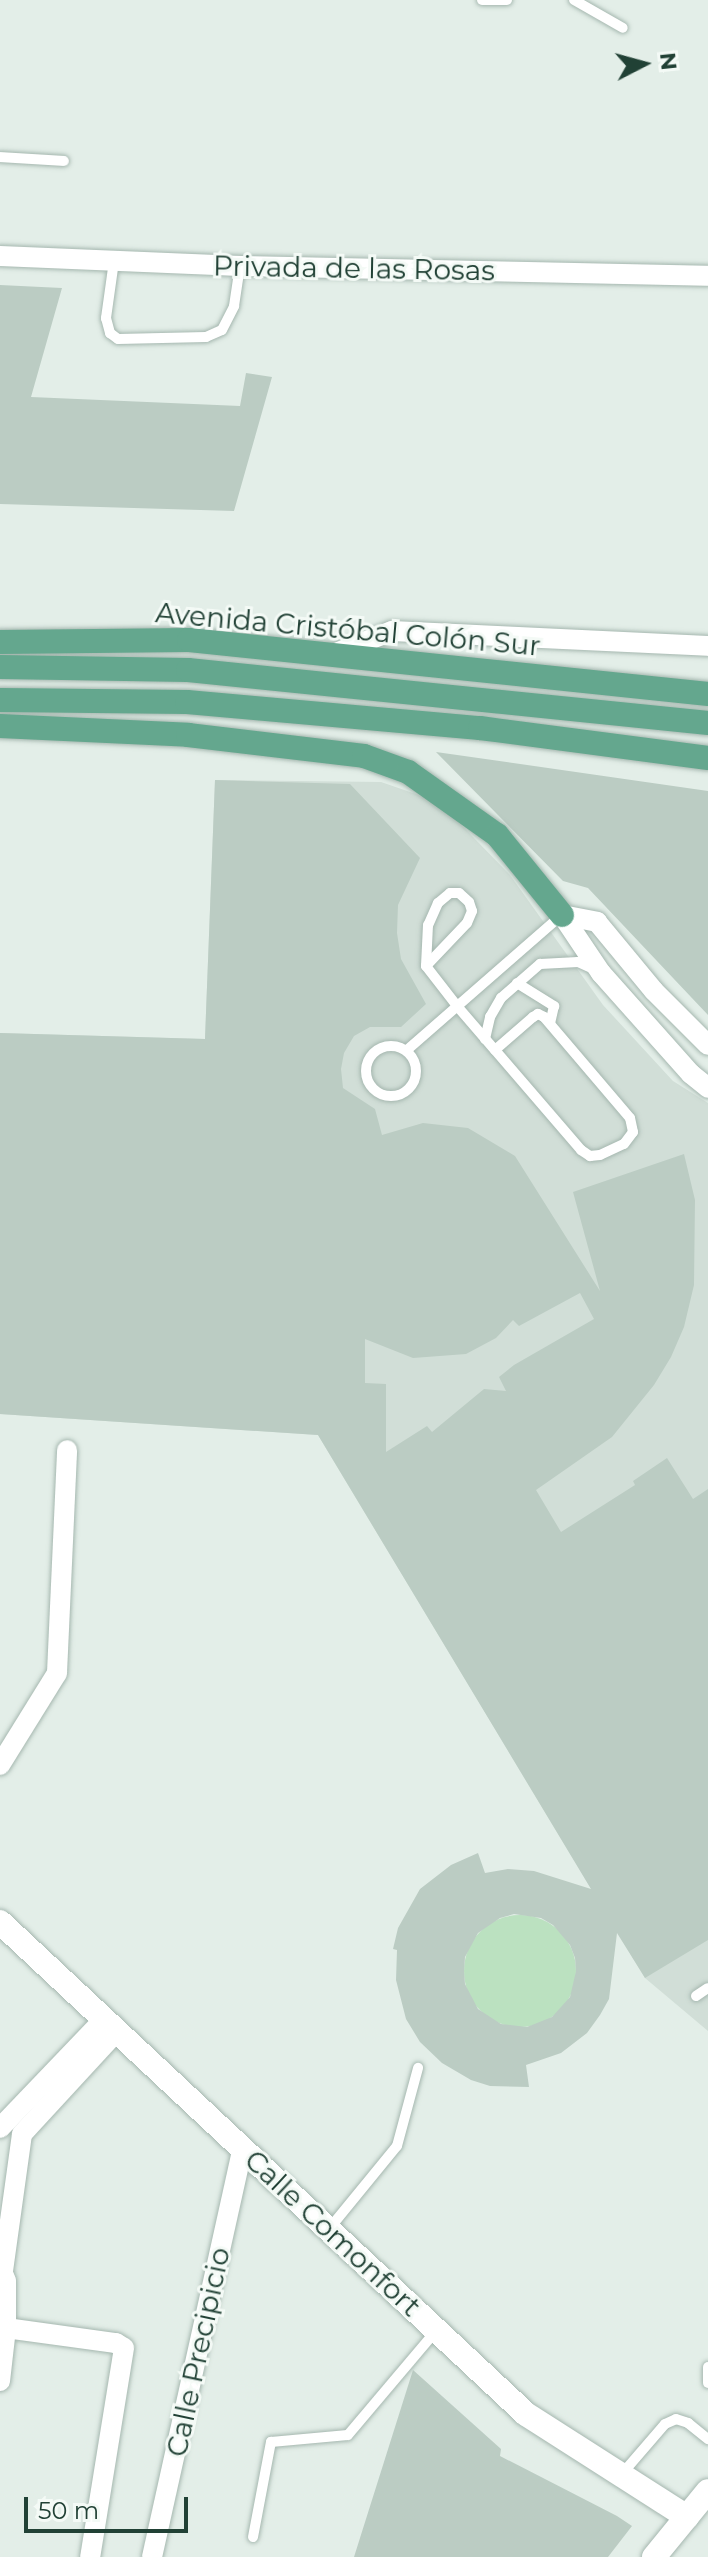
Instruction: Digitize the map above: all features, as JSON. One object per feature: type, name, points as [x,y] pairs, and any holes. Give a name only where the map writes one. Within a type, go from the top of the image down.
[{"type":"main road","name":"Avenida Cristóbal Colón Sur","points":[[0,642],[189,640],[708,694]]},
{"type":"main road","points":[[0,667],[188,670],[708,723]]},
{"type":"main road","points":[[0,700],[187,702],[480,728],[708,758]]},
{"type":"main road","points":[[0,726],[188,735],[364,756],[408,772],[497,835],[562,915]]},
{"type":"main road","name":"Calle Comonfort","points":[[0,1922],[526,2414],[687,2517]]},
{"type":"main road","points":[[654,2557],[708,2491]]},
{"type":"street","name":"Privada de las Rosas","points":[[0,256],[240,266],[708,276]]},
{"type":"street","points":[[333,654],[392,631],[708,646]]},
{"type":"street","points":[[562,915],[601,973],[691,1074],[708,1088]]},
{"type":"street","points":[[562,915],[597,922],[654,991],[708,1045]]},
{"type":"street","points":[[0,1765],[57,1673],[67,1450]]},
{"type":"street","points":[[0,2381],[6,2328],[2,2268],[22,2134],[34,2117],[71,2080],[110,2025]]},
{"type":"street","points":[[0,2128],[110,2025]]},
{"type":"street","name":"Calle Precipicio","points":[[152,2557],[243,2148]]},
{"type":"street","points":[[6,2328],[116,2343],[124,2348],[90,2557]]},
{"type":"lane","points":[[482,0],[507,0]]},
{"type":"lane","points":[[574,0],[623,28]]},
{"type":"lane","points":[[0,157],[64,161]]},
{"type":"lane","points":[[114,261],[106,318],[110,333],[118,339],[196,338],[222,330],[234,306],[240,266]]},
{"type":"lane","points":[[426,966],[467,923],[472,911],[469,902],[459,893],[450,893],[438,903],[428,925],[426,966],[457,1006],[581,1150],[590,1156],[600,1155],[624,1144],[633,1132],[630,1118],[550,1023],[538,1014],[495,1050]]},
{"type":"lane","points":[[407,1050],[562,915]]},
{"type":"lane","points":[[485,1039],[490,1017],[501,998],[540,964],[578,962],[601,973]]},
{"type":"lane","points":[[517,983],[554,1006],[550,1023]]},
{"type":"lane","points":[[394,1045],[407,1050],[415,1061],[417,1074],[411,1087],[401,1095],[387,1096],[375,1091],[367,1080],[365,1067],[371,1055],[381,1047],[394,1045]]},
{"type":"lane","points":[[696,1996],[708,1988]]},
{"type":"lane","points":[[329,2229],[397,2146],[418,2068]]},
{"type":"lane","points":[[253,2537],[268,2444],[274,2440],[348,2435],[437,2330]]},
{"type":"lane","points":[[708,2367],[708,2383]]},
{"type":"lane","points":[[621,2475],[665,2424],[676,2419],[688,2423],[708,2439]]},
{"type":"shaded area","points":[[215,780],[381,782],[439,802],[510,875],[603,1005],[673,1081],[708,1103],[708,2031],[645,1978],[318,1435],[0,1414],[0,1033],[205,1039]]},
{"type":"green space","points":[[520,1915],[541,1919],[560,1931],[572,1950],[576,1971],[572,1992],[560,2011],[541,2023],[520,2027],[499,2023],[480,2011],[468,1992],[464,1971],[468,1950],[480,1931],[499,1919]]},
{"type":"building","points":[[0,285],[62,288],[31,397],[240,406],[246,373],[272,377],[234,511],[0,504]]},
{"type":"building","points":[[436,752],[708,791],[708,1015],[588,888],[563,881]]},
{"type":"building","points":[[215,780],[350,784],[420,858],[398,905],[397,933],[401,959],[426,1004],[401,1027],[370,1027],[354,1036],[344,1053],[341,1069],[343,1088],[375,1109],[382,1135],[423,1123],[468,1128],[515,1156],[600,1291],[573,1192],[684,1154],[695,1200],[694,1285],[684,1327],[671,1357],[654,1385],[612,1437],[536,1490],[561,1532],[635,1485],[633,1481],[667,1458],[693,1499],[708,1489],[708,1940],[645,1978],[617,1933],[609,1999],[600,2015],[587,2033],[561,2053],[526,2065],[529,2087],[490,2086],[471,2080],[442,2063],[420,2042],[406,2019],[396,1980],[397,1950],[393,1949],[398,1928],[420,1889],[451,1865],[478,1853],[485,1873],[508,1869],[534,1871],[591,1889],[318,1435],[0,1414],[0,1033],[205,1039]],"holes":[[[580,1293],[594,1319],[514,1365],[499,1377],[506,1391],[484,1389],[432,1432],[427,1426],[386,1452],[386,1384],[365,1383],[365,1339],[413,1358],[466,1354],[496,1338],[513,1320],[519,1326]],[[514,1914],[541,1918],[553,1925],[570,1945],[575,1958],[576,1971],[570,1997],[552,2017],[527,2027],[501,2024],[478,2009],[465,1984],[465,1957],[478,1933],[500,1918]]]},
{"type":"building","points":[[413,2370],[501,2449],[500,2456],[632,2526],[608,2557],[354,2557]]}]
